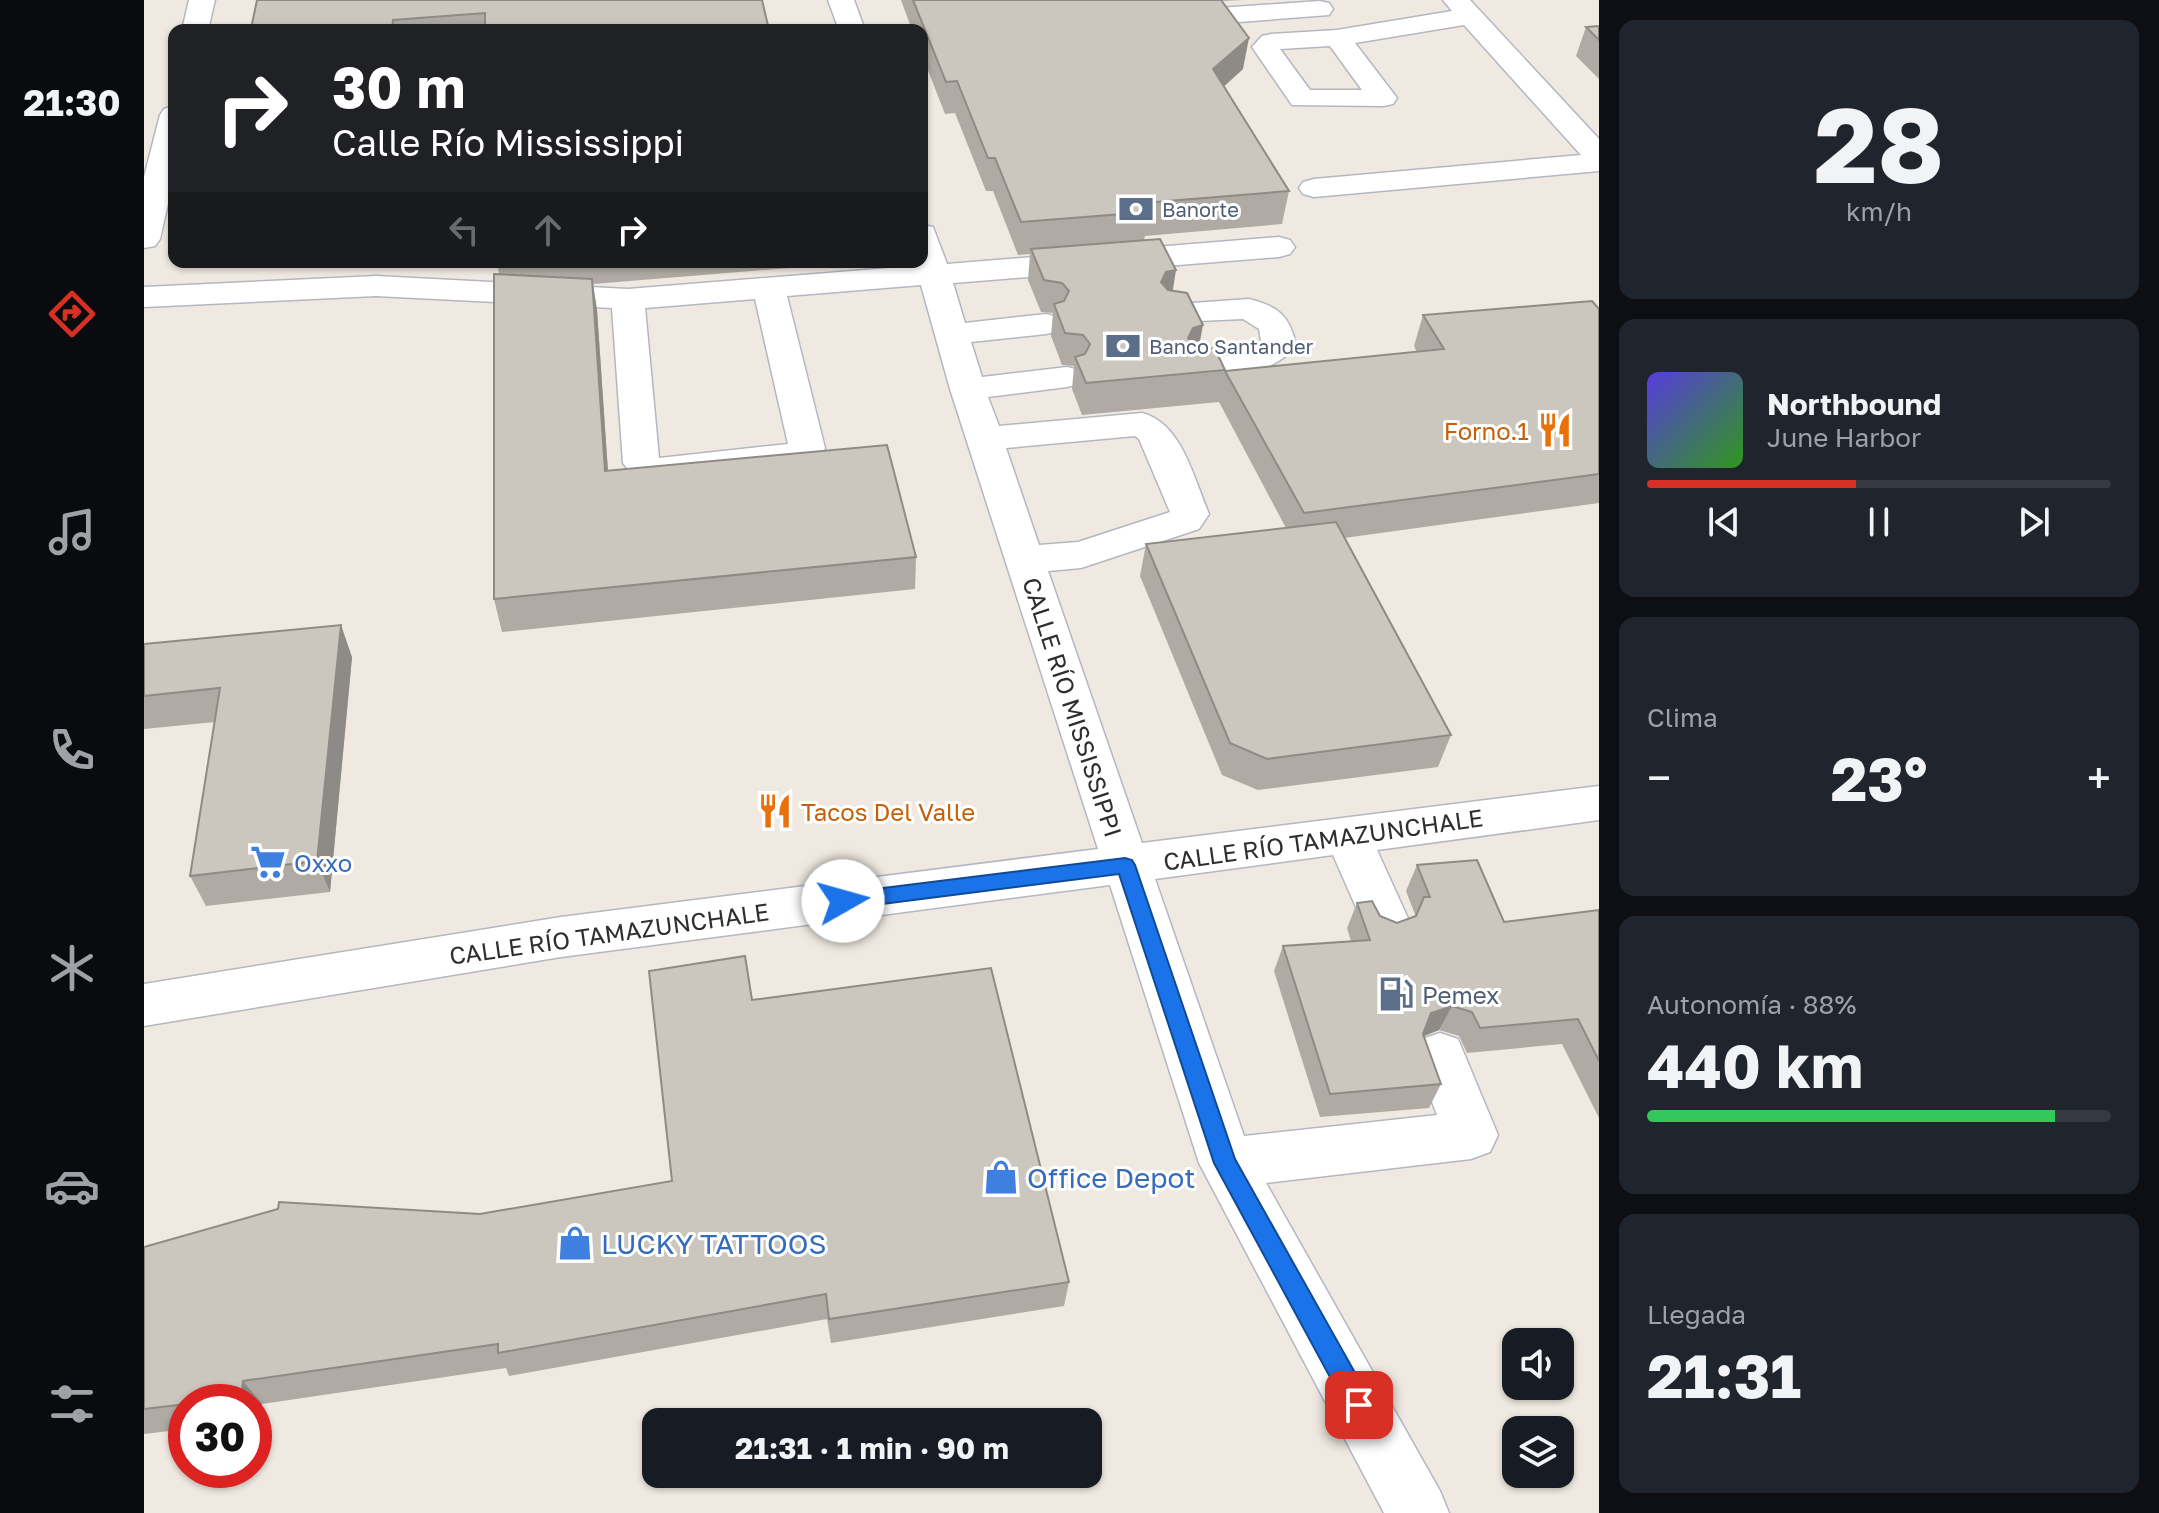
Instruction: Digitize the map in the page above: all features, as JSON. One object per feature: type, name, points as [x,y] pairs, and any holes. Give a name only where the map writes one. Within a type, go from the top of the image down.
[{"type":"street","points":[[196,24],[202,0]]},
{"type":"street","points":[[841,0],[850,24]]},
{"type":"street","points":[[1384,4],[1458,5],[1599,160]]},
{"type":"street","points":[[1337,38],[1458,5]]},
{"type":"street","points":[[1175,19],[1339,8]]},
{"type":"street","points":[[1560,115],[1599,111]]},
{"type":"street","points":[[144,239],[168,140]]},
{"type":"street","points":[[1314,188],[1599,160]]},
{"type":"street","points":[[929,254],[1279,247]]},
{"type":"street","name":"CALLE RÍO MISSISSIPPI","points":[[929,254],[968,389],[1226,1163],[1418,1513]]},
{"type":"street","points":[[144,297],[276,276],[376,286],[628,299],[769,288],[863,268]]},
{"type":"street","points":[[628,299],[641,463],[647,469],[661,470],[805,454],[807,448],[769,288]]},
{"type":"street","points":[[1176,312],[1249,309],[1275,324],[1279,345],[1246,363],[1202,368]]},
{"type":"street","points":[[953,334],[1046,324]]},
{"type":"street","points":[[968,389],[1067,377]]},
{"type":"street","points":[[986,439],[1142,424],[1155,433],[1190,514],[1185,520],[1104,549],[1081,555],[1025,559]]},
{"type":"street","name":"CALLE RÍO TAMAZUNCHALE","points":[[144,1005],[561,937],[1599,803]]},
{"type":"street","points":[[1348,836],[1387,925]]},
{"type":"street","points":[[1226,1163],[1471,1135],[1440,1055]]},
{"type":"building","points":[[257,0],[762,0],[768,24],[485,24],[485,13],[393,20],[393,24],[252,24]]},
{"type":"building","points":[[913,0],[1221,0],[1249,38],[1213,69],[1289,191],[1144,203],[1148,212],[1021,222],[995,158],[988,158],[957,81],[946,82],[928,37],[928,24],[923,24]]},
{"type":"building","points":[[1599,26],[1599,40],[1586,27]]},
{"type":"building","name":"Banco Santander","points":[[1160,239],[1176,270],[1166,272],[1161,282],[1168,290],[1187,293],[1203,325],[1193,328],[1188,338],[1195,346],[1215,349],[1225,370],[1086,383],[1075,357],[1085,354],[1090,344],[1083,335],[1065,333],[1054,304],[1064,301],[1069,291],[1062,283],[1044,280],[1031,249]]},
{"type":"building","points":[[494,274],[592,279],[605,471],[887,445],[916,557],[494,599]]},
{"type":"building","points":[[1592,301],[1599,309],[1599,474],[1304,513],[1225,371],[1444,349],[1423,315]]},
{"type":"building","points":[[1336,522],[1451,735],[1267,759],[1230,743],[1146,544]]},
{"type":"building","points":[[341,625],[317,861],[190,876],[220,688],[144,696],[144,644]]},
{"type":"building","name":"Pemex","points":[[1477,860],[1504,922],[1599,910],[1599,1061],[1578,1019],[1480,1028],[1472,1012],[1452,1006],[1431,1013],[1423,1034],[1441,1084],[1330,1094],[1283,946],[1370,940],[1357,903],[1372,901],[1380,916],[1397,923],[1416,916],[1424,897],[1430,897],[1417,865]]},
{"type":"building","points":[[745,956],[752,1000],[991,968],[1069,1282],[829,1319],[826,1294],[498,1353],[498,1344],[243,1381],[243,1384],[168,1384],[168,1406],[144,1409],[144,1247],[278,1209],[279,1202],[480,1214],[672,1181],[649,971]]},
{"type":"place","name":"Banorte","points":[[1136,209]]},
{"type":"place","name":"Banco Santander","points":[[1123,346]]},
{"type":"place","name":"Forno.1","points":[[1555,430]]},
{"type":"place","name":"Tacos Del Valle","points":[[775,811]]},
{"type":"place","name":"Oxxo","points":[[268,862]]},
{"type":"place","name":"Pemex","points":[[1396,994]]},
{"type":"place","name":"Office Depot","points":[[1001,1177]]},
{"type":"place","name":"LUCKY TATTOOS","points":[[575,1243]]},
{"type":"route","points":[[843,901],[1125,865],[1226,1163],[1359,1405]]}]
